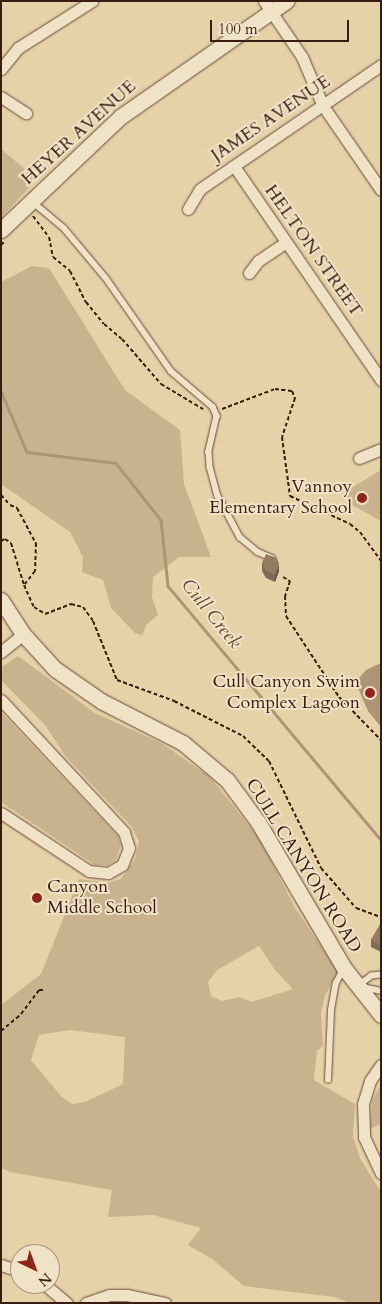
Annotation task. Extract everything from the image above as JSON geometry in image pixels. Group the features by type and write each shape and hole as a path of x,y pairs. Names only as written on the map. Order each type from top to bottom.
{"street":[{"path":"1,69 18,48 92,1"},
{"name":"HEYER AVENUE","path":"1,230 32,208 133,106 267,6 286,1"},
{"path":"267,6 302,58 323,106 381,190"},
{"name":"JAMES AVENUE","path":"188,209 200,189 381,65"},
{"path":"1,97 26,113"},
{"name":"HELTON STREET","path":"234,166 381,380"},
{"path":"249,273 258,261 285,242"},
{"path":"359,458 381,449"},
{"name":"CULL CANYON ROAD","path":"1,600 23,634 71,682 183,743 227,780 258,822 344,968 381,1015"},
{"path":"1,652 23,634"},
{"path":"1,700 124,832 128,848 122,865 108,873 89,871 1,813"},
{"path":"380,1171 364,1137 363,1104 370,1080 381,1065"},
{"path":"56,1294 67,1303"},
{"path":"86,1303 110,1295 127,1295 165,1303"}],"lane":[{"path":"32,208 64,228 111,285 170,371 207,400 216,412 209,452 218,496 240,537 258,552 278,560"},
{"path":"328,1080 331,1010 336,983 344,968"},
{"path":"358,986 372,976 381,975"},
{"path":"358,986 381,991"}],"path":[{"path":"32,208 48,237 53,257 70,271 86,302 104,324 122,339 161,384 197,407 216,412 275,389 292,391 295,398 282,437 290,496 350,524 360,532 381,561"},
{"path":"1,495 10,505 17,508 36,543 36,571 24,585"},
{"path":"1,541 5,539 11,543 24,585 34,607 45,614 71,604 84,607 93,621 117,680 174,701 249,742 269,761 321,868 356,908 381,917"},
{"path":"283,577 290,581 285,596 286,616 289,622 339,697 381,740"},
{"path":"1,1031 22,1014 39,990 44,990"}],"shaded area":[{"path":"1,149 37,179 1,218"},
{"path":"32,266 49,268 125,390 180,430 184,484 211,557 179,557 153,577 152,597 158,615 147,624 142,635 135,633 111,608 103,580 82,572 83,557 70,532 1,484 1,282"},
{"name":"Vannoy Elementary School","path":"381,470 381,521 350,504 345,496 348,490"},
{"path":"18,656 95,713 161,743 210,777 260,839 295,908 338,971 325,996 321,1013 323,1046 317,1051 314,1080 355,1104 353,1137 361,1160 381,1192 381,1303 350,1303 334,1297 244,1286 212,1259 188,1245 201,1228 153,1215 108,1217 112,1190 10,1172 1,1168 1,1005 41,974 79,879 108,883 121,879 135,859 139,841 131,826 66,757 45,725 1,680 3,666","holes":["259,946 275,970 293,989 252,1002 239,997 223,1001 211,996 208,982 217,970","70,1030 125,1037 123,1084 85,1102 72,1104 62,1097 31,1060 39,1035"]},
{"name":"Cull Canyon Swim Complex Lagoon","path":"381,663 381,727 368,711 358,688 359,678 366,670"},
{"path":"1,712 118,836 121,845 116,860 108,865 95,865 1,802"},
{"path":"381,1084 381,1124 370,1129 372,1101"}],"building":[{"path":"266,554 277,558 279,564 275,575 266,571 262,563"},
{"path":"381,924 381,945 371,940"}],"waterway":[{"name":"Cull Creek","path":"1,391 27,452 116,463 161,520 168,586 381,840"}],"place":[{"name":"Vannoy Elementary School","path":"362,498"},
{"name":"Cull Canyon Swim Complex Lagoon","path":"370,693"},
{"name":"Canyon Middle School","path":"37,898"}]}
